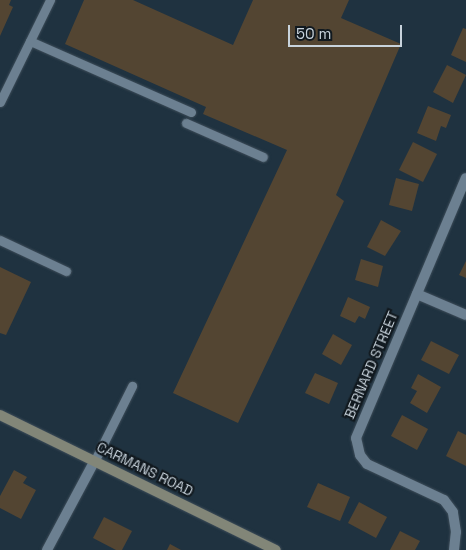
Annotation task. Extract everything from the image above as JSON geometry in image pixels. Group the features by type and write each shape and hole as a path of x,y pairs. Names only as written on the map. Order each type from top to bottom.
{"street":[{"name":"BERNARD STREET","path":"454,550 456,532 454,512 444,500 367,464 360,455 356,438 466,178"},
{"path":"417,294 466,315"},
{"name":"CARMANS ROAD","path":"0,415 276,550"},
{"path":"46,550 95,460"}],"lane":[{"path":"0,102 4,86 30,41 50,0"},
{"path":"30,41 191,112"},
{"path":"186,123 263,157"},
{"path":"0,240 66,271"},
{"path":"95,460 132,386"}],"building":[{"path":"0,0 11,0 9,5 13,7 0,36"},
{"path":"84,0 133,0 233,45 253,0 349,0 341,18 401,44 336,195 344,201 238,423 173,393 287,150 203,114 206,107 65,44"},
{"path":"463,28 466,29 466,62 451,55"},
{"path":"447,65 466,75 453,103 433,92"},
{"path":"428,106 451,115 446,128 441,126 436,141 417,133"},
{"path":"413,142 437,154 423,182 399,170"},
{"path":"396,178 419,184 412,211 389,205"},
{"path":"381,220 401,231 385,256 367,247"},
{"path":"361,259 383,266 378,287 355,280"},
{"path":"466,261 466,278 459,275"},
{"path":"0,267 31,282 6,335 0,333"},
{"path":"348,297 370,307 365,319 359,316 355,323 340,316"},
{"path":"333,334 352,345 341,365 322,354"},
{"path":"431,341 459,355 449,374 421,360"},
{"path":"315,373 338,383 329,404 305,393"},
{"path":"418,374 441,387 427,413 410,403 417,391 411,388"},
{"path":"402,415 428,429 417,450 391,436"},
{"path":"458,431 466,435 466,466 446,456"},
{"path":"14,470 27,477 23,483 36,490 21,519 0,508 0,496"},
{"path":"318,483 350,497 340,521 307,507"},
{"path":"359,502 387,517 376,538 348,523"},
{"path":"104,517 132,531 122,550 116,550 93,538"},
{"path":"400,531 420,541 415,550 390,550"},
{"path":"170,544 181,550 167,550"}]}
